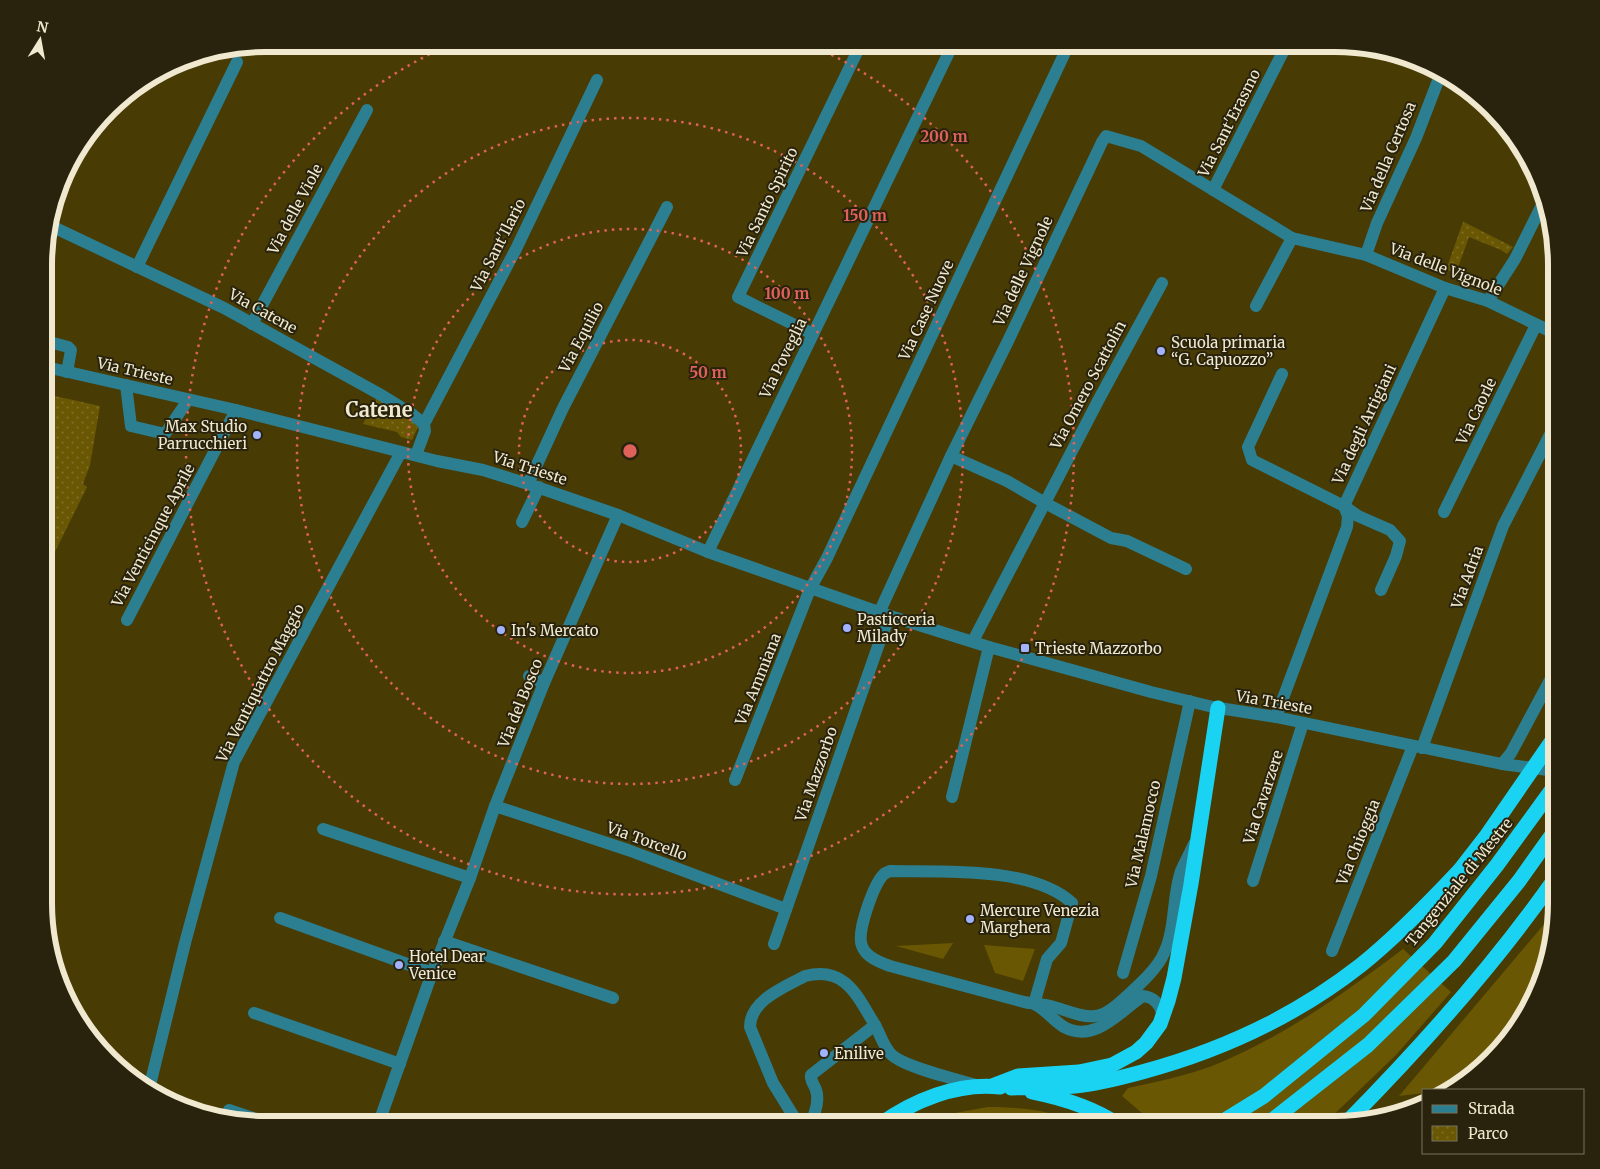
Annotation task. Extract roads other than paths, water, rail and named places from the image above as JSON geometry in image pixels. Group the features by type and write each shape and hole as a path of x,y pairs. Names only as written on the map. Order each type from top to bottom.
{"highway":[{"path":"987,1086 1018,1076 1079,1072 1112,1066 1130,1057 1146,1043 1163,1017 1174,978 1218,708"},
{"path":"1011,1088 1074,1086 1119,1078 1189,1058 1250,1033 1310,1000 1361,965 1407,924 1459,871 1492,828 1548,747"},
{"name":"Tangenziale di Mestre","path":"1232,1116 1264,1096 1364,1015 1390,989 1435,943 1497,865 1548,795"},
{"path":"1277,1116 1368,1045 1454,961 1519,881 1548,840"},
{"path":"1353,1116 1406,1062 1451,1012 1526,920 1548,888"},
{"path":"893,1116 909,1106 934,1096 969,1087 987,1086 1011,1088 1047,1095 1075,1104 1102,1116"}],"street":[{"name":"Via Santo Spirito","path":"813,334 738,298 857,52"},
{"name":"Via Poveglia","path":"708,552 949,52"},
{"name":"Via Case Nuove","path":"810,589 827,558 1065,52"},
{"name":"Via Sant'Erasmo","path":"1213,190 1283,52"},
{"path":"137,267 237,62"},
{"name":"Via della Certosa","path":"1366,255 1377,223 1416,138 1438,79"},
{"name":"Via Sant'Ilario","path":"424,424 516,249 597,80"},
{"name":"Via delle Viole","path":"252,324 368,110"},
{"name":"Via delle Vignole","path":"885,614 951,456 1106,136 1141,146 1292,238 1366,255 1445,288 1488,301 1548,330"},
{"name":"Via Equilio","path":"522,522 562,408 667,207"},
{"path":"1488,301 1515,260 1540,209"},
{"name":"Via Catene","path":"56,228 224,308 383,396 424,424"},
{"path":"1256,306 1292,238"},
{"name":"Via Omero Scattolin","path":"973,642 1099,399 1162,284"},
{"name":"Via degli Artigiani","path":"1276,717 1347,527 1348,516 1344,506 1445,288"},
{"name":"Via Caorle","path":"1444,512 1536,325"},
{"path":"52,343 72,350 67,372"},
{"name":"Via Trieste","path":"52,368 236,410 436,461 484,470 534,485 618,515 708,552 885,614 989,647 1151,692 1218,708 1276,717 1502,764 1548,770"},
{"path":"1282,374 1248,447 1252,460 1344,506 1358,516 1390,530 1400,542 1381,590"},
{"path":"126,385 131,426 164,434 188,400"},
{"name":"Via Venticinque Aprile","path":"127,620 236,410"},
{"path":"416,455 425,431 424,424"},
{"name":"Via Adria","path":"1417,747 1503,526 1548,439"},
{"name":"Via Ventiquattro Maggio","path":"150,1083 185,943 234,762 401,452"},
{"path":"951,456 1006,481 1111,538 1127,541 1186,569"},
{"name":"Via del Bosco","path":"381,1116 444,941 544,683 618,515"},
{"name":"Via Ammiana","path":"735,780 810,589"},
{"name":"Via Mazzorbo","path":"774,944 883,632 885,614"},
{"path":"952,797 989,647"},
{"path":"529,676 544,683"},
{"path":"1502,764 1511,753 1548,684"},
{"name":"Via Malamocco","path":"1123,973 1151,876 1190,702"},
{"name":"Via Cavarzere","path":"1253,880 1303,723"},
{"name":"Via Chioggia","path":"1332,951 1417,747"},
{"name":"Via Torcello","path":"496,806 628,850 786,909"},
{"path":"323,829 470,878"},
{"path":"1034,1004 1047,959 1061,943 1070,913 1072,903 1064,895 1013,876 890,871 884,874 878,882 862,922 860,933 862,948 870,956 890,966 1034,1004 1052,1006 1094,1016 1110,1010 1137,987 1160,961 1166,951 1181,872 1198,836"},
{"path":"280,918 432,973"},
{"path":"444,941 613,998"},
{"path":"794,1116 774,1083 750,1027 752,1013 764,1000 805,976 812,974 828,974 840,978 851,987 888,1051 898,1059 918,1068 987,1086"},
{"path":"1034,1004 1066,1028 1079,1031 1105,1025 1144,996 1151,998 1158,1004 1163,1017"},
{"path":"254,1012 400,1064"},
{"path":"814,1116 818,1101 816,1089 810,1078 811,1075 875,1026"},
{"path":"228,1113 229,1110 245,1116"}],"place":[{"name":"Scuola primaria “G. Capuozzo”","path":"1161,351"},
{"name":"Max Studio Parrucchieri","path":"257,435"},
{"name":"Pasticceria Milady","path":"847,628"},
{"name":"In's Mercato","path":"501,630"},
{"name":"Trieste Mazzorbo","path":"1025,648"},
{"name":"Mercure Venezia Marghera","path":"970,919"},
{"name":"Hotel Dear Venice","path":"399,965"},
{"name":"Enilive","path":"824,1053"}],"district":[{"name":"Catene","path":"379,409"}]}
